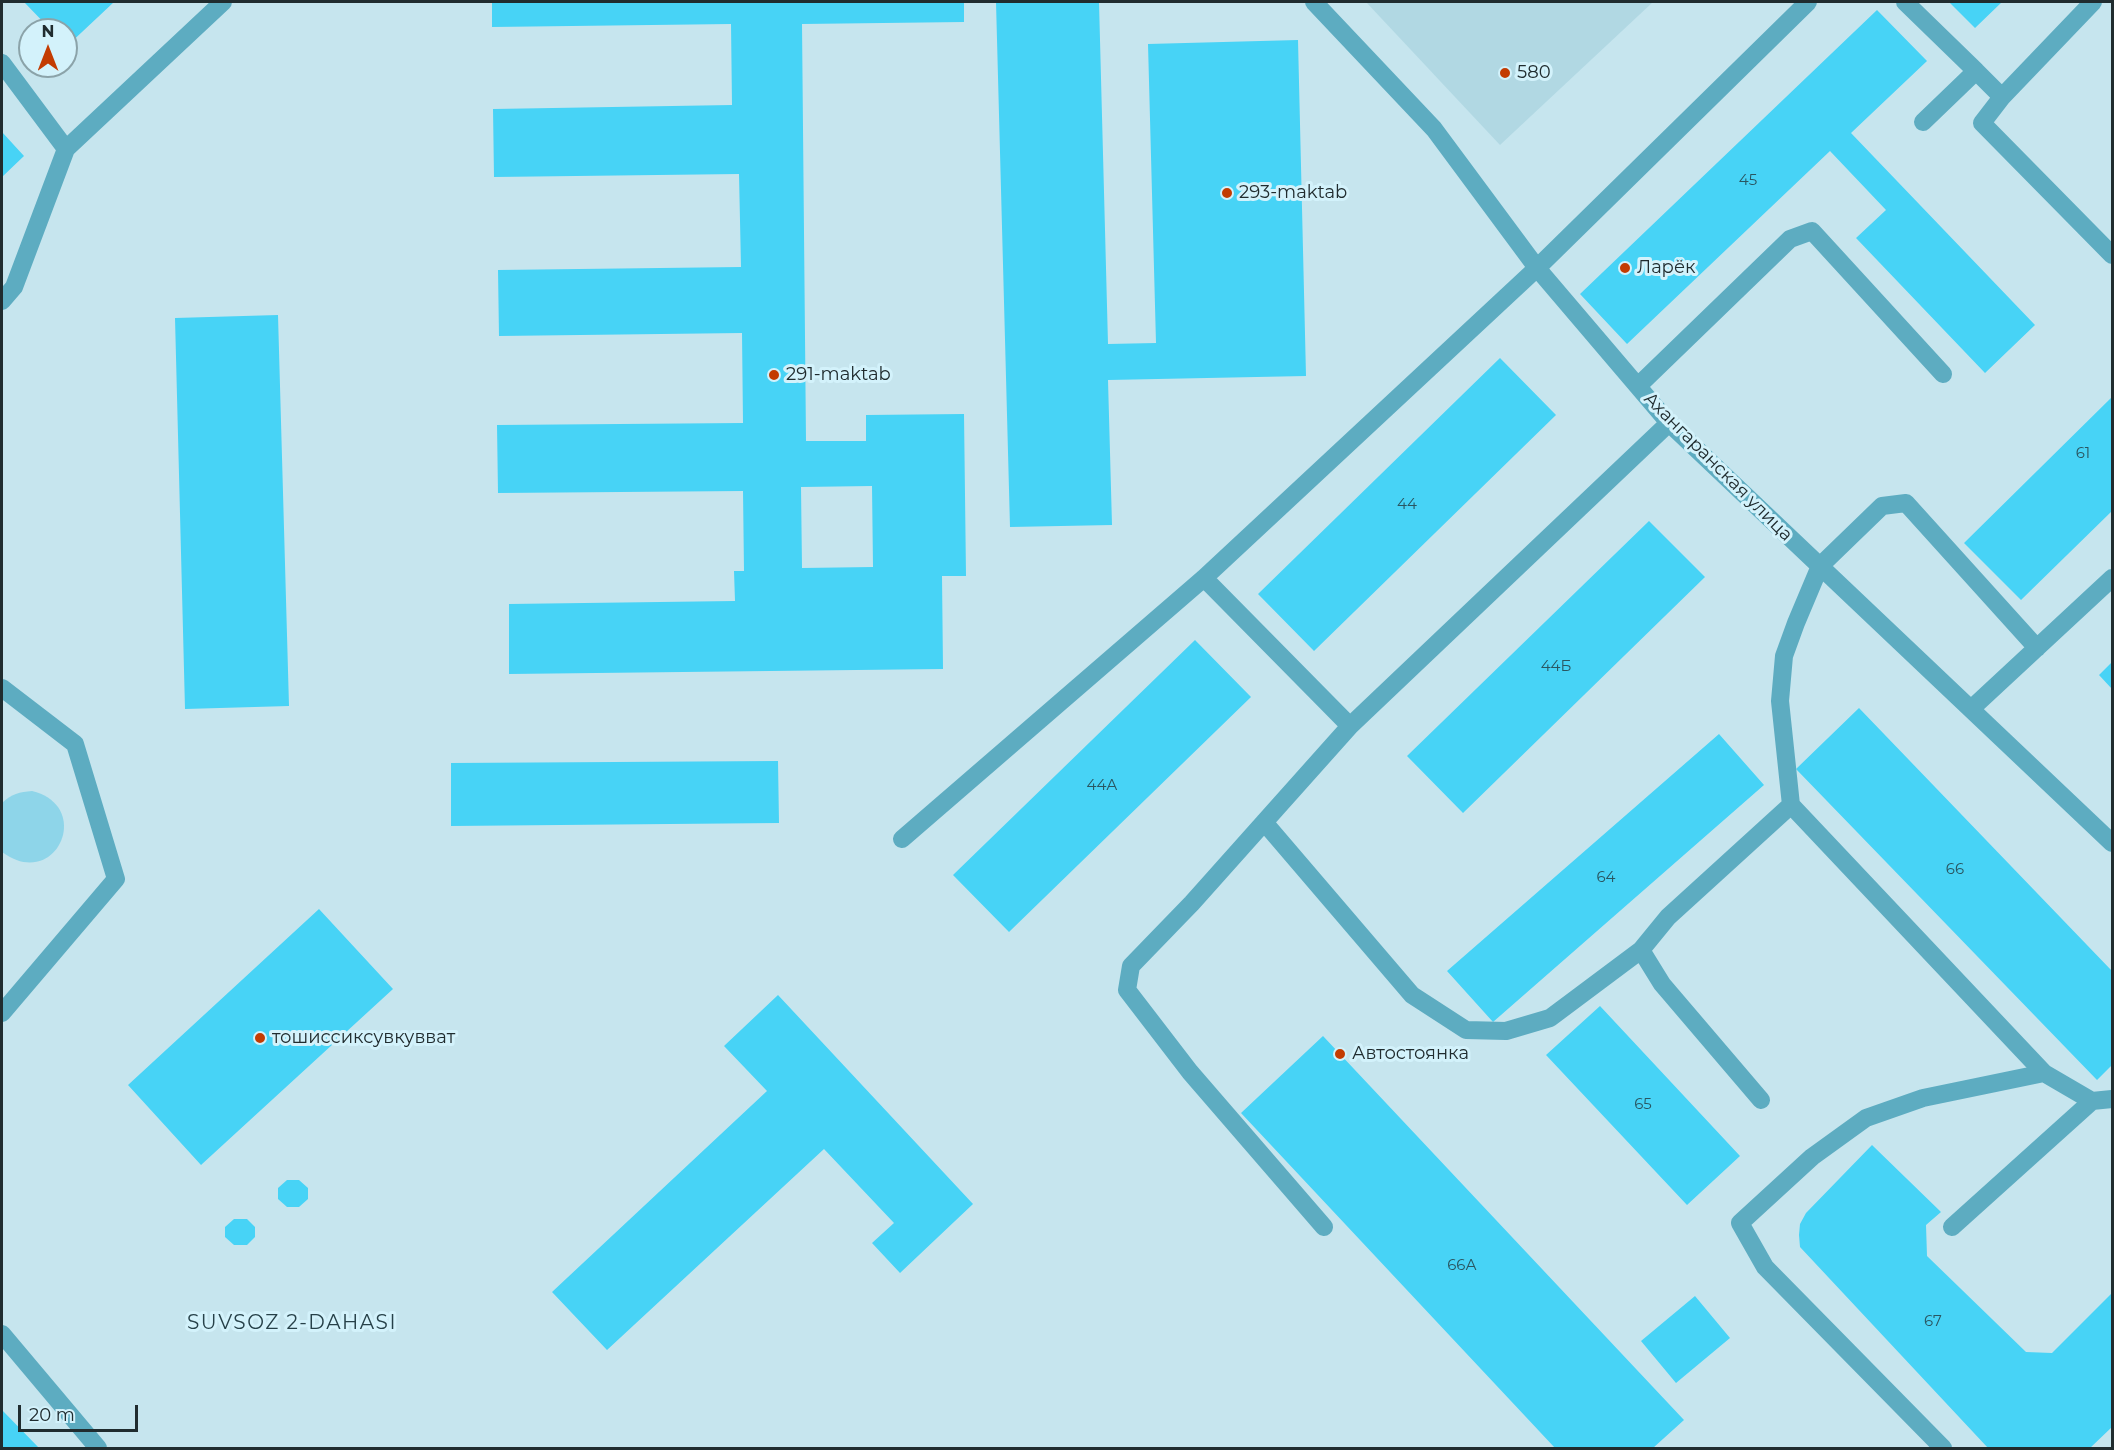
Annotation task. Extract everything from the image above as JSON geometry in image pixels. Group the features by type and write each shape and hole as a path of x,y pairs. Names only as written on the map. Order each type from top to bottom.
{"street":[{"path":"2,301 14,287 66,149 223,2"},
{"name":"Ахангаранская улица","path":"1314,2 1434,129 1537,268 1669,423 2112,843"},
{"path":"902,839 1204,578 1537,268 1808,2"},
{"path":"1905,2 2002,98"},
{"path":"2093,2 2002,98 1982,123 2112,255"},
{"path":"2,63 66,149"},
{"path":"1923,122 1976,71"},
{"path":"1638,386 1790,239 1812,231 1943,374"},
{"path":"1324,1227 1190,1072 1127,990 1131,966 1192,903 1350,726 1669,423"},
{"path":"2037,648 1906,503 1882,506 1820,566 1784,656 1780,701 1791,805 2044,1073 2092,1101 2112,1099"},
{"path":"1204,578 1350,726"},
{"path":"1971,709 2112,578"},
{"path":"2,688 75,744 116,879 2,1013"},
{"path":"1264,822 1412,995 1466,1030 1506,1031 1550,1018 1641,950 1668,917 1791,805"},
{"path":"1641,950 1662,984 1761,1100"},
{"path":"1942,1449 1765,1267 1740,1222 1812,1157 1866,1118 1923,1098 2044,1073"},
{"path":"1952,1227 2092,1101"},
{"path":"2,1334 98,1449"}],"shaded area":[{"name":"580","path":"1366,2 1653,2 1500,145"},
{"path":"32,791 51,800 61,812 64,827 60,842 52,854 38,861 21,861 2,852 2,803 16,794"}],"building":[{"path":"24,2 114,2 78,36 78,18 39,18"},
{"name":"291-maktab","path":"492,2 964,2 964,22 802,24 806,441 866,441 866,415 964,414 966,576 942,576 943,669 509,674 509,604 735,601 734,571 744,571 743,491 498,493 497,425 743,423 742,333 499,336 498,270 741,267 739,174 494,177 493,109 732,105 731,24 492,27","holes":["872,486 873,567 802,568 801,487"]},
{"name":"293-maktab","path":"996,2 1099,2 1108,344 1156,343 1148,44 1298,40 1306,376 1108,380 1112,525 1010,527"},
{"path":"1949,2 2002,2 1975,28"},
{"path":"1877,10 1927,61 1851,133 2035,325 1985,373 1856,238 1886,210 1830,151 1627,344 1580,294"},
{"path":"2,132 24,156 2,177"},
{"path":"278,315 289,706 185,709 175,318"},
{"path":"1500,358 1556,415 1314,651 1258,594"},
{"path":"2112,397 2112,511 2021,600 1964,543"},
{"path":"1649,521 1705,577 1463,813 1407,756"},
{"path":"1195,640 1251,697 1009,932 953,875"},
{"path":"2112,662 2112,689 2099,675"},
{"path":"1859,708 2112,971 2112,1065 2097,1080 1796,769"},
{"path":"1719,734 1764,785 1493,1022 1447,971"},
{"path":"778,761 779,823 451,826 451,763"},
{"path":"319,909 393,989 201,1165 128,1085"},
{"path":"778,995 973,1204 900,1273 872,1243 894,1223 824,1149 607,1350 552,1292 767,1091 724,1046"},
{"path":"1600,1006 1740,1156 1687,1205 1546,1055"},
{"path":"1323,1036 1684,1420 1653,1448 1555,1448 1241,1113"},
{"path":"1872,1145 1941,1212 1926,1225 1927,1256 2026,1352 2052,1353 2112,1293 2112,1427 2090,1448 1988,1448 1800,1247 1800,1224 1806,1213"},
{"path":"287,1180 299,1180 308,1188 308,1199 299,1207 287,1207 278,1199 278,1188"},
{"path":"234,1219 247,1219 255,1227 255,1237 247,1245 234,1245 225,1237 225,1227"},
{"path":"1695,1296 1730,1338 1676,1383 1641,1341"},
{"path":"2,1410 39,1448 2,1448"}],"place":[{"name":"580","path":"1505,73"},
{"name":"293-maktab","path":"1227,193"},
{"name":"Ларёк","path":"1625,268"},
{"name":"291-maktab","path":"774,375"},
{"name":"тошиссиксувкувват","path":"260,1038"},
{"name":"Автостоянка","path":"1340,1054"}],"district":[{"name":"SUVSOZ 2-DAHASI","path":"292,1323"}]}
